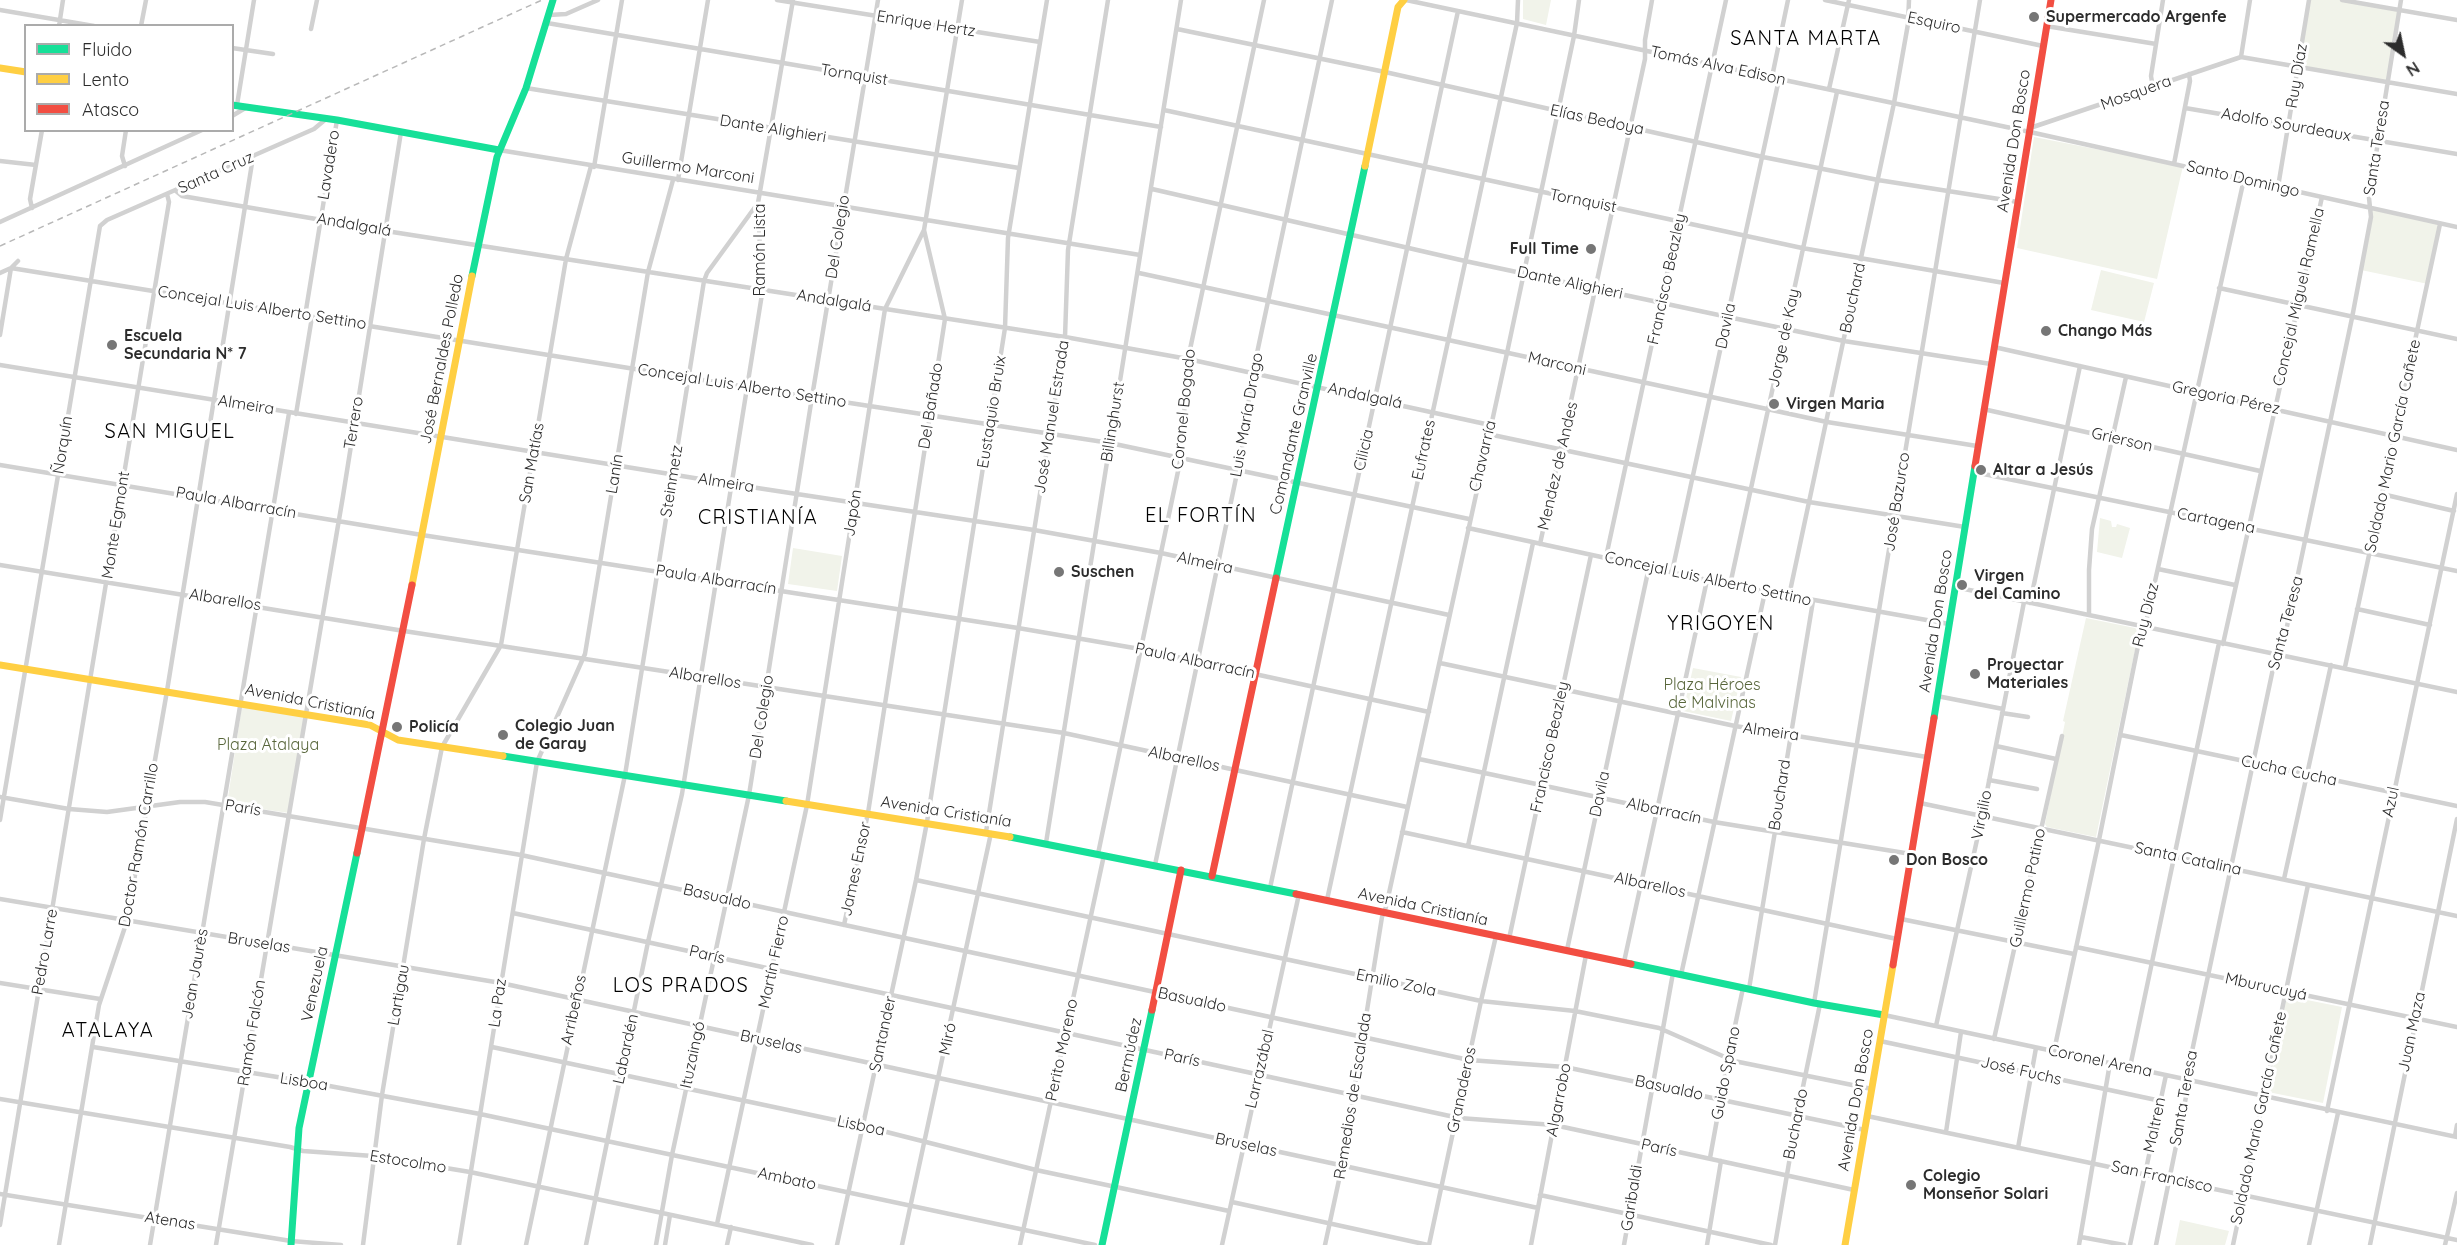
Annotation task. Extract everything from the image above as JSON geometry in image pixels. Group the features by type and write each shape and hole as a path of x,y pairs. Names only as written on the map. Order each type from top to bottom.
{"street":[{"path":"0,10 60,23 63,0"},
{"path":"141,24 146,0"},
{"path":"235,105 254,0"},
{"path":"311,29 316,0"},
{"name":"José Bernaldes Polledo","path":"383,731 478,244 499,150 526,88 553,0"},
{"path":"548,19 566,15 598,0"},
{"name":"San Matías","path":"442,747 501,645 566,259 593,167 622,0"},
{"name":"Lanín","path":"537,762 539,751 584,658 648,272 676,180 708,0"},
{"name":"Enrique Hertz","path":"777,0 1040,42"},
{"name":"Del Colegio","path":"749,795 878,0"},
{"name":"Del Bañado","path":"868,813 945,319 924,230 962,0"},
{"name":"Eustaquio Bruix","path":"927,822 1005,328 1009,234 1047,0"},
{"name":"José Manuel Estrada","path":"988,832 1065,337 1070,243 1108,0"},
{"name":"Billinghurst","path":"1046,843 1181,0"},
{"name":"Coronel Bogado","path":"1101,854 1120,745 1181,457 1188,359 1264,0"},
{"name":"Luis María Drago","path":"1155,866 1219,566 1238,469 1253,372 1332,0"},
{"name":"Tomás Alva Edison","path":"1405,0 1961,118 2030,130"},
{"name":"Comandante Granville","path":"1212,876 1334,315 1398,7 1405,0"},
{"name":"Eufrates","path":"1327,900 1517,23 1518,0"},
{"name":"Chavarría","path":"1384,912 1507,353 1522,273 1574,36 1579,0"},
{"name":"Mendez de Andes","path":"1540,544 1614,207 1646,51 1645,40 1652,0"},
{"name":"Francisco Beazley","path":"1606,557 1726,0"},
{"path":"1772,77 1788,0"},
{"name":"Esquiro","path":"1825,0 1848,2 1908,18 2043,46"},
{"name":"Bouchard","path":"1789,596 1894,103 1909,0"},
{"name":"José Bazurco","path":"1817,1004 1856,744 1896,515 1980,0"},
{"name":"Avenida Don Bosco","path":"1845,1245 1901,919 2051,0"},
{"path":"2153,88 2151,76 2163,0"},
{"path":"2250,0 2241,57 2457,94"},
{"name":"Ruy Díaz","path":"2278,187 2309,0"},
{"path":"2342,0 2457,20"},
{"name":"Santa Teresa","path":"2156,1245 2188,1087 2187,1080 2274,664 2280,654 2352,318 2371,209 2369,198 2402,0"},
{"name":"Ramón Lista","path":"683,784 762,290 758,203 792,1"},
{"path":"1829,89 1848,2"},
{"name":"Cilicia","path":"1270,888 1458,11"},
{"name":"Tornquist","path":"548,19 616,35 699,50 1161,127"},
{"path":"2046,26 2156,44"},
{"name":"Elías Bedoya","path":"1177,29 1385,72 1763,157 1878,180 2018,202"},
{"path":"234,48 273,54"},
{"name":"Mosquera","path":"2030,130 2241,57"},
{"path":"0,68 24,72"},
{"path":"2174,164 2185,108 2188,74"},
{"name":"Davila","path":"1672,572 1779,79"},
{"name":"Dante Alighieri","path":"526,88 1019,168"},
{"name":"Jorge de Kay","path":"1730,585 1837,92"},
{"name":"Guillermo Marconi","path":"235,105 337,120 593,167 1140,255"},
{"path":"234,115 247,107"},
{"name":"Adolfo Sourdeaux","path":"2185,108 2457,154"},
{"name":"Tornquist","path":"1164,110 1802,248 2004,284"},
{"name":"Santa Cruz","path":"102,223 314,129 326,119"},
{"name":"Lavadero","path":"305,316 337,120"},
{"path":"2051,123 2050,130 2053,137"},
{"name":"Santo Domingo","path":"2030,130 2457,227"},
{"path":"32,208 30,199 42,132"},
{"path":"125,166 122,156 126,132"},
{"path":"0,222 198,132"},
{"name":"Terrero","path":"306,714 401,132"},
{"name":"Doctor Ramón Carrillo","path":"59,1245 100,999 127,921 167,692 253,157"},
{"path":"0,161 36,165"},
{"name":"Ruy Díaz","path":"2054,1052 2144,627 2244,179"},
{"name":"Dante Alighieri","path":"1152,189 1466,261 1728,317 1921,354 1991,364"},
{"name":"Andalgalá","path":"176,191 182,196 386,231 1065,337 1253,372 1490,424"},
{"name":"Monte Egmont","path":"91,679 169,202 167,194"},
{"name":"Concejal Miguel Ramella","path":"2130,1067 2195,751 2249,527 2296,306 2322,197"},
{"name":"Steinmetz","path":"625,775 704,281 707,273 758,203"},
{"name":"Ñorquín","path":"0,820 2,797 26,669 90,280 102,223"},
{"name":"Soldado Mario García Cañete","path":"2345,668 2440,224"},
{"name":"Japón","path":"807,805 885,309 924,230"},
{"path":"0,273 12,268 18,261"},
{"path":"0,335 12,268"},
{"name":"Concejal Luis Alberto Settino","path":"12,268 632,369 1110,443 1469,519"},
{"name":"Marconi","path":"1139,273 1827,422 1977,446"},
{"path":"2219,288 2457,339"},
{"path":"296,414 312,317"},
{"name":"Gregoria Pérez","path":"1994,346 2457,450"},
{"name":"Almeira","path":"0,365 440,438 1094,540 1449,615"},
{"path":"2030,603 2080,366"},
{"path":"2089,615 2092,529 2126,377"},
{"name":"Grierson","path":"1983,409 2260,471"},
{"path":"242,703 289,412"},
{"path":"1488,434 1809,502 1965,527"},
{"name":"Paula Albarracín","path":"0,465 422,535 518,548 1079,638 1140,649 1429,712"},
{"name":"Cartagena","path":"1974,472 2306,538 2457,571"},
{"path":"2382,494 2454,511"},
{"name":"Azul","path":"2326,1111 2393,793 2419,683 2457,494"},
{"name":"Concejal Luis Alberto Settino","path":"1468,528 1765,592 1949,624"},
{"name":"Mendez de Andes","path":"1468,846 1533,543"},
{"name":"Francisco Beazley","path":"1509,939 1591,555"},
{"name":"Albarellos","path":"0,565 766,688 1064,733 1407,807"},
{"name":"Davila","path":"1567,950 1649,567"},
{"path":"2158,569 2235,585"},
{"path":"1624,962 1707,580"},
{"path":"1955,587 2457,692"},
{"path":"1677,974 1699,895 1765,592"},
{"name":"Bouchard","path":"1746,989 1762,909 1813,601"},
{"name":"Virgilio","path":"1936,1026 1982,817 2024,602"},
{"path":"2357,609 2430,625"},
{"name":"Almeira","path":"1440,663 1735,726 1927,757"},
{"name":"Avenida Cristianía","path":"0,664 370,725 398,740 988,832 1299,894 1817,1004 1884,1015"},
{"path":"2284,879 2331,665"},
{"name":"Pedro Larre","path":"0,1225 2,1194 20,1102 91,679"},
{"path":"1937,696 2028,717"},
{"name":"Jean Jaurès","path":"150,1245 242,703"},
{"name":"Ramón Falcón","path":"216,1245 306,714"},
{"name":"Venezuela","path":"291,1243 297,1149 308,1082 383,731"},
{"name":"Cucha Cucha","path":"2121,735 2457,806"},
{"name":"Guillermo Patino","path":"1994,1039 2062,736"},
{"path":"1996,746 2056,759"},
{"name":"Lartigau","path":"363,1245 382,1095 424,839 442,747"},
{"name":"Albarracín","path":"1419,759 1714,822 1911,855"},
{"name":"La Paz","path":"459,1245 537,762"},
{"name":"Arribeños","path":"526,1245 625,775"},
{"path":"1989,780 2037,789"},
{"name":"Labardén","path":"586,1245 594,1198 683,784"},
{"name":"Ituzaingó","path":"656,1245 660,1213 749,795"},
{"name":"París","path":"2,797 69,809 107,812 187,802 225,805 361,830 521,855"},
{"name":"Santa Catalina","path":"1920,803 2457,916"},
{"name":"Martín Fierro","path":"717,1224 807,805"},
{"name":"James Ensor","path":"844,925 868,813"},
{"name":"Juan Maza","path":"2370,1245 2457,819"},
{"name":"Santander","path":"837,1245 927,822"},
{"name":"Miró","path":"902,1245 979,894 988,832"},
{"name":"Albarellos","path":"1402,832 1897,939"},
{"name":"Perito Moreno","path":"1020,1245 1078,976 1101,854"},
{"name":"Basualdo","path":"521,855 1468,1060 1565,1067 1865,1130"},
{"name":"Bermúdez","path":"1102,1245 1181,870"},
{"name":"Emilio Zola","path":"916,880 1480,1001 1575,1011 1663,1029 1728,1059 1872,1089"},
{"name":"Soldado Mario García Cañete","path":"2233,1245 2308,885"},
{"name":"Larrazábal","path":"1222,1245 1299,894"},
{"name":"Bruselas","path":"0,899 501,983 940,1077 1050,1104 1538,1208"},
{"name":"Remedios de Escalada","path":"1325,1245 1342,1166 1384,912"},
{"name":"París","path":"513,913 1456,1117 1554,1125 1854,1190"},
{"path":"1901,919 2073,954"},
{"name":"Granaderos","path":"1428,1245 1496,936"},
{"name":"Mburucuyá","path":"2076,947 2457,1028"},
{"name":"Algarrobo","path":"1531,1245 1586,955"},
{"name":"Garibaldi","path":"1624,1245 1652,1085 1677,974"},
{"path":"0,983 100,999"},
{"name":"Guido Spano","path":"1710,1158 1728,1059 1746,989"},
{"name":"Buchardo","path":"1773,1245 1806,1076 1817,1004"},
{"name":"Coronel Arena","path":"1884,1015 2456,1137"},
{"path":"1946,1132 1961,1032"},
{"name":"José Fuchs","path":"1880,1041 2161,1101"},
{"name":"Lisboa","path":"93,1047 308,1082 480,1114"},
{"name":"Lisboa","path":"492,1047 863,1126 1036,1170 1229,1211"},
{"path":"2018,1148 2036,1048"},
{"path":"2079,1245 2110,1063"},
{"name":"Maltren","path":"2130,1245 2166,1076"},
{"name":"Estocolmo","path":"0,1099 297,1149 373,1156 470,1172 812,1245"},
{"path":"2309,1245 2338,1113"},
{"name":"Ambato","path":"480,1114 1095,1245"},
{"name":"San Francisco","path":"1868,1116 2457,1240"},
{"path":"2456,1137 2457,1125"},
{"path":"1707,1245 1721,1161"},
{"path":"2445,1245 2457,1193"},
{"name":"Atenas","path":"2,1194 291,1243 341,1245"},
{"path":"1540,1196 1773,1245"},
{"path":"1232,1202 1428,1245"},
{"path":"665,1245 670,1215"},
{"path":"728,1245 731,1227"},
{"path":"2081,1237 2124,1245"}],"green space":[{"path":"1523,0 1551,0 1546,25 1523,19"},
{"path":"2309,0 2342,0 2400,10 2388,82 2298,67"},
{"path":"2034,137 2183,166 2157,279 2017,248"},
{"path":"2371,209 2440,224 2428,284 2361,270"},
{"path":"2101,270 2154,283 2144,322 2091,310"},
{"path":"2100,518 2111,521 2112,527 2116,527 2117,524 2130,528 2122,558 2097,552"},
{"path":"793,548 842,556 837,591 788,584"},
{"path":"2086,618 2135,628 2139,631 2096,837 2047,827 2045,824 2065,722 2063,721"},
{"name":"Plaza Héroes de Malvinas","path":"1693,668 1741,677 1731,721 1683,711"},
{"name":"Plaza Atalaya","path":"242,706 305,717 289,813 227,804"},
{"path":"2287,996 2342,1007 2323,1103 2268,1092"},
{"path":"2180,1220 2229,1231 2225,1245 2175,1245"}],"railway":[{"path":"0,246 542,0"}],"traffic: fast":[{"path":"472,276 497,157 526,88 553,0"},
{"path":"234,105 337,120 499,150"},
{"path":"1276,578 1365,166"},
{"path":"1934,718 1975,466"},
{"path":"503,756 786,801"},
{"path":"1010,837 1296,894"},
{"path":"291,1245 299,1128 357,853"},
{"path":"1631,964 1814,1003 1884,1015"},
{"path":"1102,1245 1152,1010"}],"traffic: slow":[{"path":"1365,166 1398,7 1404,0"},
{"path":"0,68 24,72"},
{"path":"412,585 472,276"},
{"path":"0,665 370,725 398,740 503,756"},
{"path":"786,801 1010,837"},
{"path":"1845,1245 1893,965"}],"traffic: jam":[{"path":"1975,466 2051,0"},
{"path":"1212,876 1276,578"},
{"path":"357,853 412,585"},
{"path":"1893,965 1934,718"},
{"path":"1152,1010 1181,870"},
{"path":"1296,894 1631,964"}],"place":[{"name":"Supermercado Argenfe","path":"2034,17"},
{"name":"Full Time","path":"1591,249"},
{"name":"Chango Más","path":"2046,331"},
{"name":"Escuela Secundaria N* 7","path":"112,345"},
{"name":"Virgen Maria","path":"1774,404"},
{"name":"Altar a Jesús","path":"1981,470"},
{"name":"Suschen","path":"1059,572"},
{"name":"Virgen del Camino","path":"1962,585"},
{"name":"Proyectar Materiales","path":"1975,674"},
{"name":"Policía","path":"397,727"},
{"name":"Colegio Juan de Garay","path":"503,735"},
{"name":"Don Bosco","path":"1894,860"},
{"name":"Colegio Monseñor Solari","path":"1911,1185"}],"district":[{"name":"SANTA MARTA","path":"1806,39"},
{"name":"SAN MIGUEL","path":"170,432"},
{"name":"EL FORTÍN","path":"1201,516"},
{"name":"CRISTIANÍA","path":"758,518"},
{"name":"YRIGOYEN","path":"1721,624"},
{"name":"LOS PRADOS","path":"681,986"},
{"name":"ATALAYA","path":"108,1031"}]}
